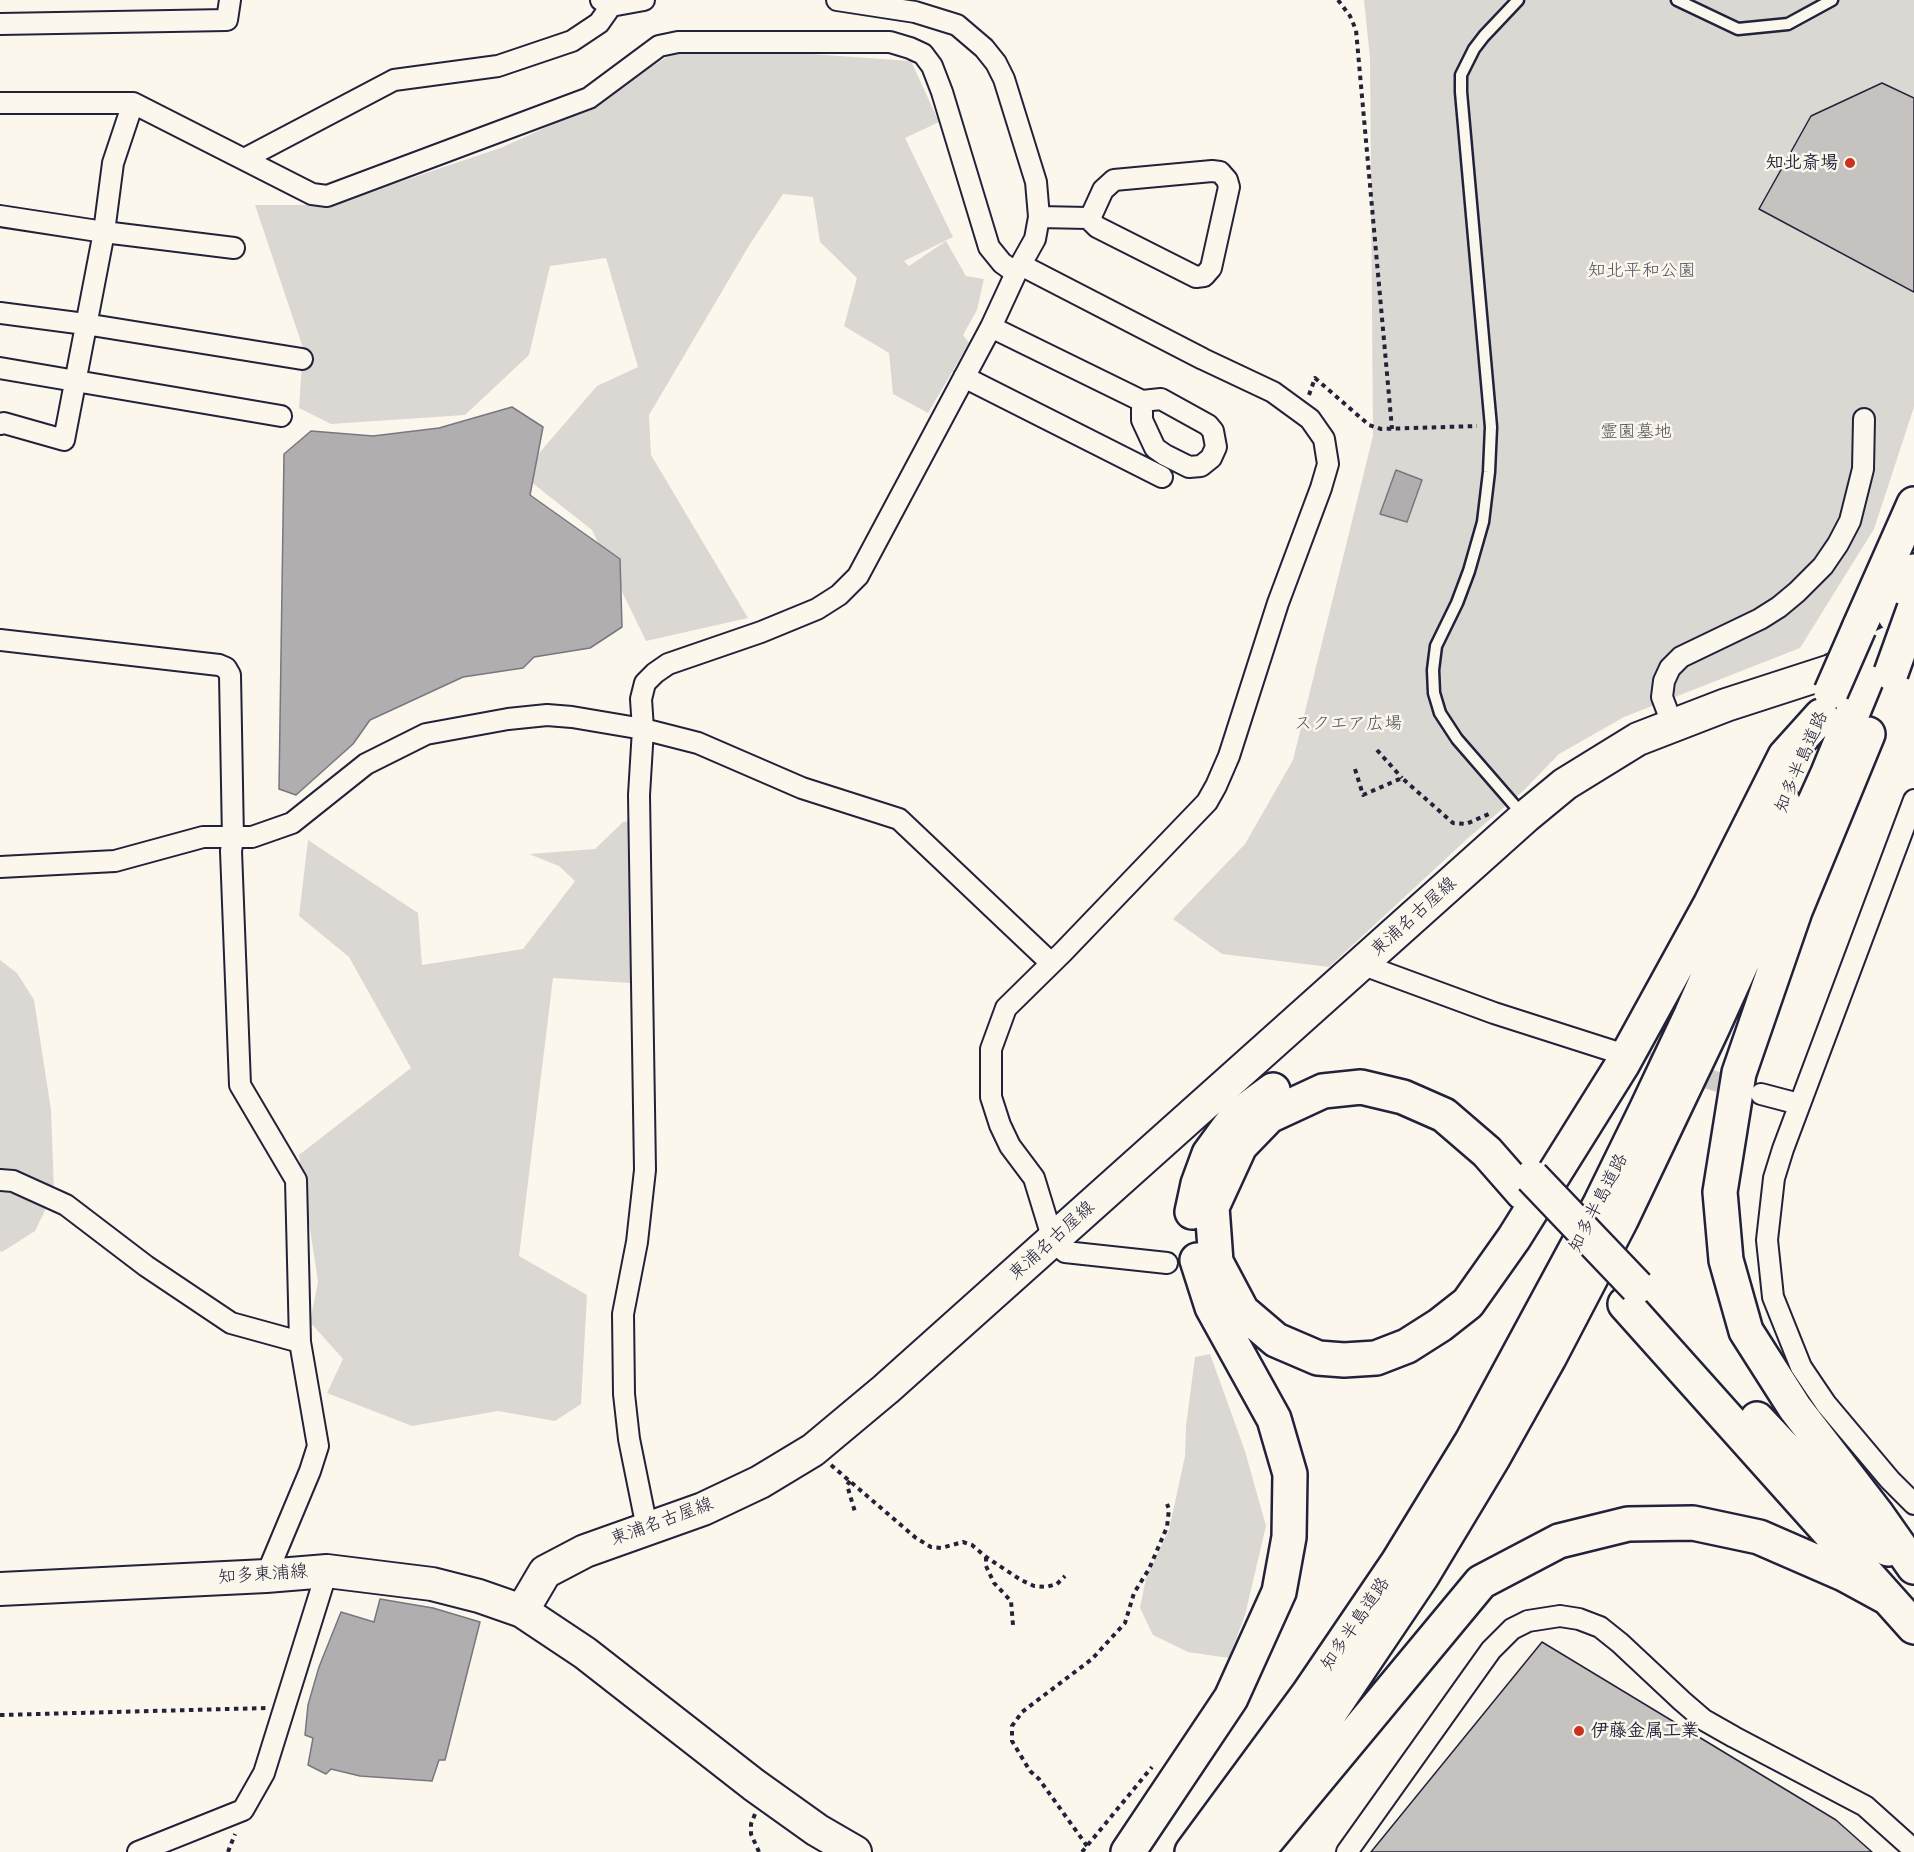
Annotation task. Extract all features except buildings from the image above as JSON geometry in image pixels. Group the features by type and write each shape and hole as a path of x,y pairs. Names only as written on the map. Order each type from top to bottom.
{"highway":[{"name":"知多半島道路","path":"1192,1852 1309,1693 1398,1562 1472,1441 1527,1343 1600,1204 1691,1015 1752,880 1914,504"},
{"name":"知多半島道路","path":"1225,1852 1331,1711 1422,1576 1493,1458 1549,1358 1622,1220 1828,773 1909,616 1914,571"},
{"path":"1880,673 1832,826 1795,911 1738,1073 1720,1192 1726,1260 1746,1331 1795,1408 1876,1513 1914,1568"},
{"path":"1527,1185 1444,1116 1403,1097 1361,1087 1323,1091 1269,1116 1240,1146 1212,1207 1216,1262 1242,1311 1276,1340 1318,1358 1344,1360 1376,1358 1407,1346 1440,1325 1468,1303 1514,1238 1622,1065 1710,905 1785,756 1826,704"},
{"path":"1128,1852 1231,1698 1279,1592 1289,1537 1290,1474 1274,1419 1212,1307 1193,1250 1192,1212 1198,1184 1209,1154 1236,1117 1274,1090 1310,1077 1341,1073 1374,1074 1400,1080 1431,1092 1458,1107 1482,1126 1527,1185 1631,1295 1854,1522 1914,1568"},
{"path":"1631,1295 1914,1627"},
{"path":"1257,1852 1481,1582 1559,1541 1628,1524 1693,1523 1759,1536 1844,1574 1888,1598"}],"main road":[{"name":"東浦名古屋線","path":"522,1611 545,1572 585,1551 712,1504 760,1482 813,1450 886,1389 1361,964 1519,810 1638,739 1726,705 1831,671 1909,616"},
{"name":"知多東浦線","path":"0,1589 266,1576 327,1570 432,1584 479,1596 522,1611"},
{"path":"522,1611 585,1653 768,1795 817,1830 855,1852"}],"street":[{"path":"0,24 227,20 230,0"},
{"path":"243,159 394,80 498,66 572,41 599,23 606,3 644,0"},
{"path":"647,1528 628,1439 624,1394 623,1314 638,1242 645,1170 639,795 643,729 641,699 645,683 668,664 761,632 817,609 838,595 858,576 991,327 1035,239 1039,217 1036,182 1004,79 996,63 984,48 957,25 915,12 837,0"},
{"path":"0,103 134,103 312,194 327,196 589,98 659,46 678,42 890,42 922,54 932,66 989,247 1002,263 1019,269 1273,392 1310,419 1324,439 1328,464 1256,667 1246,707 1229,756 1216,786 1207,802 1006,1008 991,1049 991,1097 1000,1125 1010,1146 1034,1178 1053,1240 1065,1252 1167,1263"},
{"path":"0,424 4,423 64,440 104,232 113,164 134,103"},
{"path":"1039,217 1088,218 1097,227 1196,277 1204,276 1211,268 1229,187 1227,180 1220,172 1212,171 1114,180 1103,190 1088,218"},
{"path":"0,216 234,249"},
{"path":"0,314 85,324 302,359"},
{"path":"991,327 1142,401"},
{"path":"0,368 281,416"},
{"path":"964,377 1162,477"},
{"path":"1673,726 1662,697 1664,681 1670,668 1681,657 1779,608 1823,566 1838,544 1850,521 1863,469 1864,419"},
{"path":"0,639 219,665 226,668 230,675 233,839 231,851 240,1085 296,1180 300,1342 318,1446 310,1471 266,1576"},
{"path":"0,867 115,861 203,837 233,839 252,837 292,823 366,764 426,734 508,719 548,715 572,717 643,729 698,743 802,788 899,819 1051,963"},
{"path":"1913,806 1799,1104 1774,1178 1767,1240 1773,1297 1801,1367 1826,1404 1890,1480 1914,1504"},
{"path":"1361,964 1494,1013 1619,1053"},
{"path":"1761,1094 1799,1104"},
{"path":"0,1180 13,1181 66,1205 146,1266 231,1323 300,1342"},
{"path":"138,1852 243,1810 264,1773 327,1570"},
{"path":"1347,1852 1491,1650 1512,1629 1528,1621 1560,1616 1579,1619 1600,1627 1704,1720 1865,1806 1914,1850"}],"lane":[{"path":"1518,0 1474,49 1461,75 1491,425 1489,472 1483,522 1469,571 1457,603 1436,646 1432,670 1434,693 1440,713 1458,739 1519,810"},
{"path":"1677,0 1738,29 1788,24 1832,0"}],"path":[{"path":"1338,0 1350,15 1356,30 1392,429"},
{"path":"1303,413 1315,378 1370,425 1381,429 1491,425"},
{"path":"1377,750 1402,777 1452,823 1466,824 1519,810"},
{"path":"1355,769 1363,795 1402,777"},
{"path":"813,1450 916,1538 931,1547 940,1548 963,1542 972,1545 986,1557 1034,1586 1046,1587 1057,1584 1065,1576"},
{"path":"850,1481 847,1485 855,1512"},
{"path":"1087,1846 1039,1779 1030,1771 1012,1741 1012,1726 1022,1712 1092,1659 1125,1623 1134,1593 1149,1569 1167,1527 1169,1509 1167,1504"},
{"path":"986,1557 986,1566 994,1582 1011,1601 1013,1625"},
{"path":"0,1715 267,1708 282,1713"},
{"path":"759,1852 751,1834 751,1824 768,1795"}],"green space":[{"name":"知北平和公園","path":"1364,0 1914,0 1914,407 1874,529 1800,648 1624,717 1559,754 1521,793 1467,839 1329,967 1222,954 1173,919 1245,844 1293,760 1373,436 1370,58"},
{"path":"671,54 811,54 911,61 939,122 905,138 953,237 904,261 909,266 946,241 966,276 984,279 977,310 963,335 969,343 928,413 893,394 889,353 844,326 857,278 820,242 813,197 783,194 750,244 649,415 651,455 748,618 646,641 592,530 521,474 597,386 638,367 606,258 550,266 529,355 465,415 331,424 299,408 303,348 255,205 332,205 503,147 594,105"},
{"path":"637,820 630,983 553,978 519,1256 587,1295 581,1404 555,1421 498,1411 412,1426 327,1393 343,1359 310,1322 318,1282 299,1155 411,1068 349,957 299,916 308,840 418,913 422,965 523,949 575,881 559,866 529,854 595,849 623,822"},
{"path":"0,960 17,973 34,1000 51,1110 54,1192 35,1231 2,1252 0,1251"},
{"path":"1210,1354 1245,1451 1266,1526 1245,1615 1229,1658 1188,1652 1153,1635 1140,1608 1146,1578 1169,1530 1185,1456 1186,1426 1195,1357"}],"shaded area":[{"path":"512,407 543,427 530,495 620,559 622,627 590,648 534,657 523,668 463,677 370,720 353,744 296,795 279,789 284,454 311,431 373,436 439,428"},
{"path":"1396,470 1422,480 1407,522 1380,514"},
{"path":"380,1599 433,1608 480,1622 445,1760 439,1760 432,1781 360,1776 331,1769 326,1774 308,1765 313,1738 305,1735 308,1705 319,1667 341,1612 374,1622"}],"tunnel":[{"path":"1619,1053 1746,1090"}],"place":[{"name":"知北斎場","path":"1850,163"},
{"name":"伊藤金属工業","path":"1579,1731"}],"park label":[{"name":"霊園墓地","path":"1636,432"},
{"name":"スクエア広場","path":"1348,724"}]}
